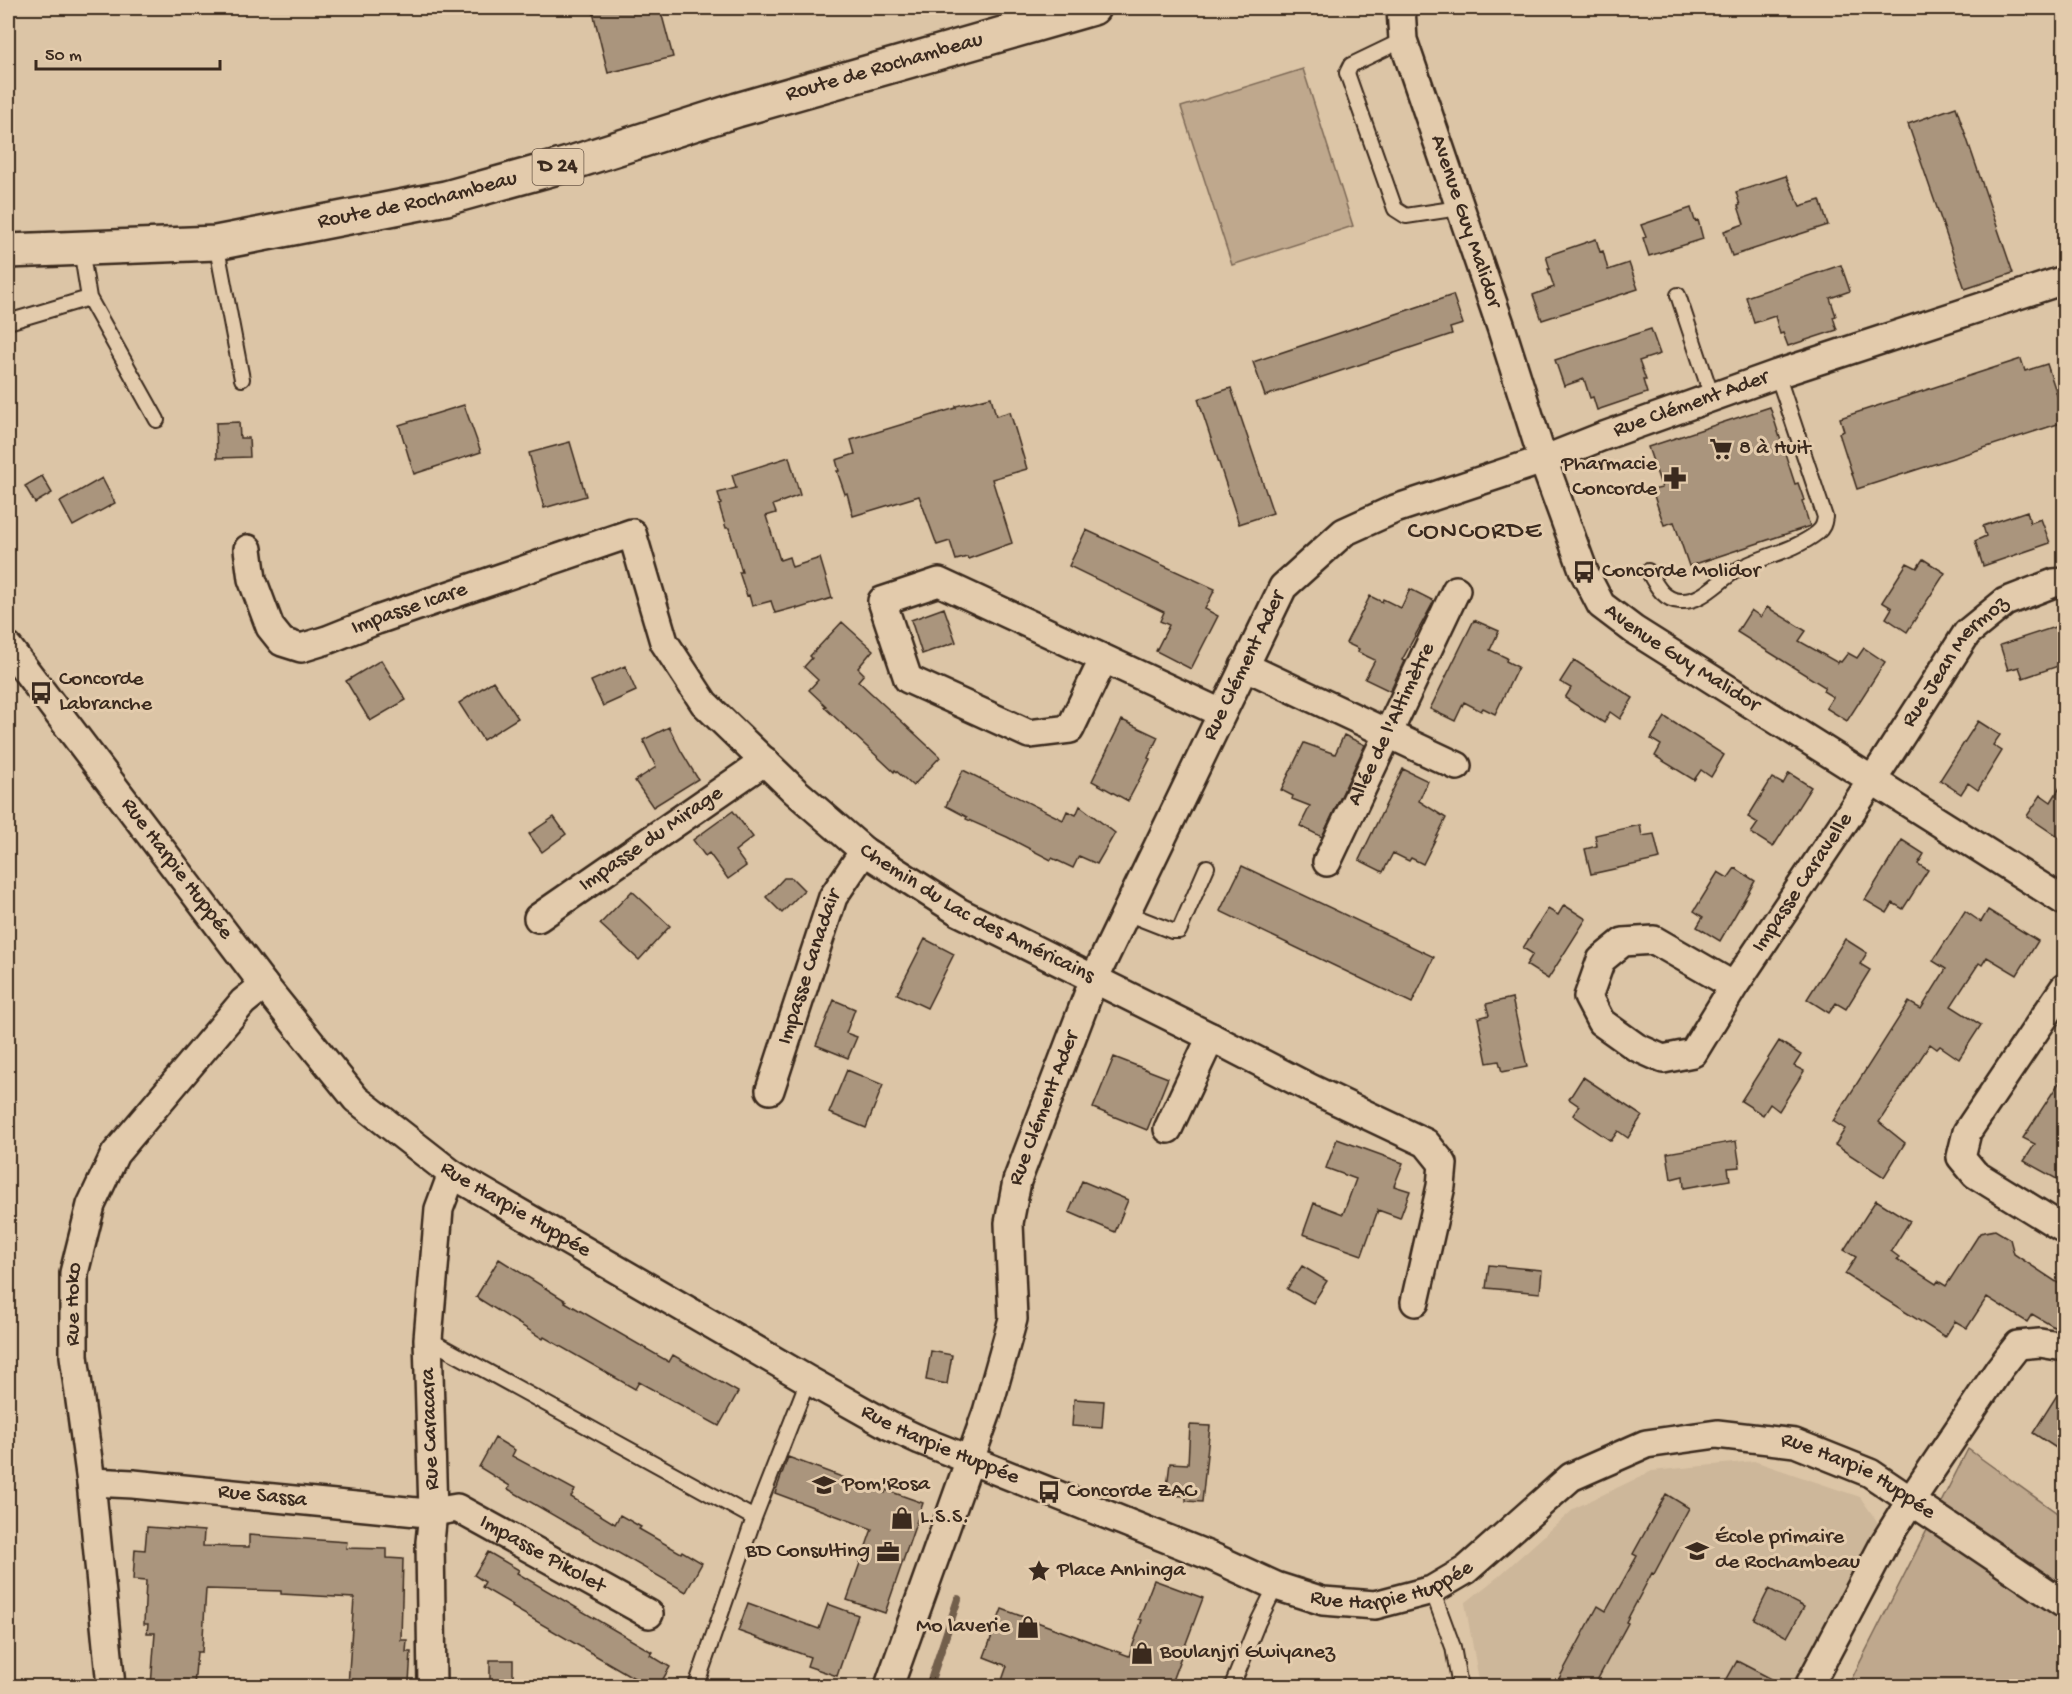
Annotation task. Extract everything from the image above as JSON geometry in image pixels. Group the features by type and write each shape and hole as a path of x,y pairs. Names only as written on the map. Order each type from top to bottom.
{"main road":[{"name":"Route de Rochambeau","path":"8,251 216,243 446,198 565,165 737,110 1093,8"}],"street":[{"name":"Avenue Guy Malidor","path":"1383,8 1401,26 1543,460 1584,572 1602,605 1634,630 2064,901"},
{"name":"Rue Clément Ader","path":"889,1686 987,1412 1013,1319 1009,1223 1017,1181 1094,979 1283,587 1344,532 1395,509 1543,460 1777,374 2064,280"},
{"name":"Impasse Icare","path":"248,549 252,579 270,627 282,642 301,648 632,533"},
{"name":"Chemin du Lac des Américains","path":"632,533 664,642 704,703 795,791 864,851 959,912 1312,1089 1426,1143 1443,1164 1441,1186 1415,1302"},
{"path":"1103,660 1070,729 1029,734 908,679 882,601 939,582 1221,713"},
{"name":"Rue Jean Mermoz","path":"1873,779 1967,633 2005,602 2054,583 2064,582"},
{"name":"Allée de l'Altimètre","path":"1327,862 1456,590"},
{"name":"Rue Harpie Huppée","path":"8,647 264,985 356,1099 452,1174 890,1426 1215,1558 1276,1586 1323,1601 1375,1605 1432,1590 1466,1570 1570,1477 1646,1444 1717,1434 1796,1443 1870,1473 2064,1604"},
{"path":"1244,666 1457,766"},
{"name":"Impasse du Mirage","path":"538,918 765,761"},
{"name":"Impasse Caravelle","path":"1734,986 1654,940 1623,942 1601,960 1588,997 1601,1022 1636,1047 1663,1059 1693,1053 1734,986 1873,779"},
{"name":"Impasse Canadair","path":"770,1090 833,897 864,851"},
{"name":"Rue Hoko","path":"111,1686 91,1482 74,1356 74,1273 91,1204 115,1154 243,1002 264,985"},
{"path":"2064,987 1967,1132 1961,1157 1975,1174 2064,1229"},
{"path":"1168,1129 1211,1037"},
{"name":"Rue Caracara","path":"432,1686 430,1542 434,1512 428,1339 439,1209 452,1174"},
{"path":"1809,1686 1911,1500 2000,1368 2018,1345 2040,1342 2064,1347"},
{"name":"Rue Sassa","path":"91,1482 434,1512"},
{"name":"Impasse Pikolet","path":"434,1512 456,1508 649,1614"}],"lane":[{"path":"1401,26 1351,65 1347,73 1395,209 1406,216 1459,208"},
{"path":"216,243 242,379"},
{"path":"81,249 89,298 157,420"},
{"path":"1678,295 1713,397"},
{"path":"8,322 89,298"},
{"path":"1648,571 1661,593 1678,602 1691,600 1737,570 1783,551 1816,534 1824,527 1826,517 1777,374"},
{"path":"1126,913 1172,931 1179,931 1207,867"},
{"path":"428,1339 754,1518"},
{"path":"696,1686 754,1518 808,1380"},
{"path":"1232,1686 1258,1622 1276,1586"},
{"path":"1432,1590 1453,1647 1460,1686"}],"shaded area":[{"path":"1303,69 1353,226 1232,265 1181,107"},
{"path":"1968,1449 2064,1518 2064,1686 1848,1686"},
{"name":"École primaire de Rochambeau","path":"1754,1461 1860,1497 1881,1527 1798,1686 1480,1686 1465,1603 1575,1508 1652,1471"}],"building":[{"path":"592,8 660,8 673,57 608,73"},
{"path":"1956,107 2013,273 1965,289 1908,124"},
{"path":"1786,176 1800,206 1820,200 1828,225 1732,256 1724,231 1744,224 1736,192"},
{"path":"1691,208 1695,221 1698,220 1703,239 1649,256 1643,238 1646,237 1641,225"},
{"path":"1596,239 1600,252 1603,251 1608,270 1629,263 1638,289 1542,320 1533,295 1554,287 1546,256"},
{"path":"1841,265 1850,291 1830,298 1836,316 1833,317 1837,330 1788,346 1783,333 1780,334 1775,316 1754,323 1746,297"},
{"path":"1453,295 1463,324 1450,328 1452,334 1265,396 1253,362"},
{"path":"1651,329 1660,354 1639,361 1646,380 1643,380 1647,393 1597,410 1593,397 1590,398 1584,379 1564,386 1555,360"},
{"path":"2021,359 2025,371 2047,364 2064,422 1857,489 1839,433 1844,431 1840,418"},
{"path":"1231,388 1273,513 1239,524 1198,399"},
{"path":"991,397 996,416 1010,412 1027,469 992,479 1012,543 968,559 967,557 956,560 950,541 937,545 919,496 853,516 847,493 845,494 837,471 839,471 836,460 855,454 851,440"},
{"path":"464,405 481,452 414,474 399,425"},
{"path":"1770,407 1795,484 1798,483 1804,500 1802,501 1810,526 1689,566 1674,522 1664,525 1652,490 1662,488 1648,447"},
{"path":"239,422 240,438 249,438 250,457 217,458 216,423"},
{"path":"570,442 586,496 544,508 529,453"},
{"path":"789,457 800,495 773,505 776,513 766,516 780,560 789,557 792,567 820,558 832,598 775,613 771,601 752,606 749,595 747,596 729,528 726,528 719,505 721,504 718,493 736,488 732,475"},
{"path":"42,476 52,493 35,503 25,486"},
{"path":"102,478 115,503 73,526 60,502"},
{"path":"2027,511 2030,523 2041,519 2050,543 1983,566 1975,541 1986,536 1983,526"},
{"path":"1086,530 1215,589 1205,609 1218,616 1191,669 1156,651 1169,625 1160,621 1164,612 1069,566"},
{"path":"1923,559 1945,573 1907,632 1886,618 1892,608 1882,602 1907,563 1917,568"},
{"path":"1410,589 1434,601 1402,660 1404,661 1390,691 1365,679 1375,660 1346,643 1370,596 1382,602 1383,599 1401,608"},
{"path":"1767,607 1806,631 1799,641 1838,663 1848,653 1857,658 1864,648 1885,662 1847,721 1826,708 1833,697 1823,691 1825,687 1737,632 1751,610 1761,617"},
{"path":"944,608 956,642 922,654 911,620"},
{"path":"1474,620 1499,631 1490,650 1507,658 1506,661 1518,667 1495,714 1483,708 1481,711 1464,702 1455,721 1430,709"},
{"path":"842,622 873,650 858,668 864,674 858,681 940,757 913,786 895,770 894,772 824,707 826,706 809,690 818,680 804,667 812,658 810,656"},
{"path":"2064,624 2064,664 2023,678 2019,667 2008,670 2000,645"},
{"path":"381,660 406,700 370,721 346,681"},
{"path":"1574,660 1633,698 1620,719 1610,712 1604,723 1565,698 1571,688 1560,682"},
{"path":"625,666 636,691 603,706 591,681"},
{"path":"493,681 518,718 483,740 459,703"},
{"path":"1665,717 1724,755 1711,777 1701,770 1694,780 1655,756 1661,745 1651,739"},
{"path":"1122,720 1158,737 1148,758 1150,759 1128,801 1092,781"},
{"path":"1978,721 2000,735 1993,745 2002,751 1978,790 1968,783 1961,794 1940,780"},
{"path":"669,727 698,779 653,807 635,781 656,767 643,740"},
{"path":"1344,735 1365,745 1322,837 1300,826 1310,806 1292,799 1293,796 1281,790 1304,743 1335,754"},
{"path":"1403,769 1428,781 1419,801 1446,818 1423,864 1411,858 1409,861 1393,853 1383,872 1359,860"},
{"path":"963,770 1063,820 1067,811 1076,815 1080,806 1115,833 1097,864 1079,856 1073,868 1052,858 1051,860 966,819 967,817 946,806"},
{"path":"1789,773 1811,787 1773,847 1751,833 1758,823 1748,817 1772,778 1783,784"},
{"path":"2064,781 2064,841 2027,816 2041,795 2051,802"},
{"path":"733,811 753,837 735,851 746,866 728,879 709,853 705,856 693,840"},
{"path":"554,817 566,834 542,852 529,834"},
{"path":"1640,825 1642,836 1654,834 1660,859 1591,874 1585,849 1597,846 1595,835"},
{"path":"1902,840 1924,854 1918,864 1928,870 1903,909 1893,903 1887,913 1865,900"},
{"path":"1242,866 1434,957 1412,1003 1220,911"},
{"path":"1735,868 1755,881 1720,941 1697,927 1703,917 1694,911 1718,872 1728,878"},
{"path":"784,878 792,878 804,890 782,913 766,897"},
{"path":"632,891 670,926 639,960 600,924"},
{"path":"1564,905 1586,919 1548,979 1526,965 1533,954 1523,948 1548,909 1558,915"},
{"path":"1988,910 2038,941 2017,975 1987,957 1982,965 1979,963 1951,1006 1981,1025 1959,1059 1940,1046 1937,1049 1930,1044 1879,1122 1905,1143 1884,1177 1835,1145 1845,1129 1833,1121 1909,1002 1921,1009 1946,969 1933,961 1965,911 1981,922"},
{"path":"925,939 954,954 927,1008 897,994"},
{"path":"1845,939 1867,953 1860,964 1870,970 1846,1009 1836,1003 1829,1013 1807,999"},
{"path":"1512,998 1527,1067 1502,1072 1499,1061 1487,1063 1478,1018 1489,1015 1486,1004"},
{"path":"834,1000 855,1009 846,1033 857,1037 848,1058 816,1045"},
{"path":"1779,1041 1801,1055 1794,1066 1804,1071 1779,1111 1770,1104 1763,1115 1741,1101"},
{"path":"1114,1057 1168,1078 1147,1130 1093,1108"},
{"path":"847,1070 883,1085 866,1128 829,1113"},
{"path":"2064,1075 2064,1183 2024,1161 2035,1144 2023,1138"},
{"path":"1583,1077 1642,1116 1628,1138 1618,1131 1611,1141 1573,1115 1579,1106 1569,1099"},
{"path":"1337,1139 1403,1163 1394,1186 1410,1191 1400,1218 1378,1210 1362,1255 1303,1234 1314,1203 1343,1214 1356,1179 1326,1168"},
{"path":"1736,1141 1740,1167 1728,1168 1730,1180 1684,1188 1683,1176 1671,1179 1667,1153"},
{"path":"1082,1181 1128,1200 1115,1232 1069,1212"},
{"path":"1876,1200 1910,1221 1891,1251 1899,1257 1897,1259 1936,1284 1938,1281 1946,1286 1980,1233 1995,1230 2010,1239 2014,1254 2064,1287 2064,1331 2032,1314 2027,1322 1987,1297 1967,1328 1955,1321 1945,1337 1845,1274 1856,1257 1844,1250"},
{"path":"499,1259 565,1302 669,1362 673,1355 738,1392 719,1426 639,1382 635,1389 544,1337 543,1339 476,1297"},
{"path":"1489,1265 1542,1270 1540,1293 1486,1288"},
{"path":"1302,1266 1327,1281 1313,1303 1287,1289"},
{"path":"931,1351 952,1355 947,1384 926,1380"},
{"path":"2064,1384 2064,1453 2033,1433"},
{"path":"1074,1399 1104,1401 1102,1428 1072,1426"},
{"path":"1190,1425 1210,1426 1202,1502 1186,1501 1186,1496 1166,1495 1170,1463 1188,1464"},
{"path":"495,1438 515,1450 512,1456 575,1490 571,1497 615,1524 620,1515 641,1527 639,1529 702,1563 686,1592 508,1489 510,1486 479,1467"},
{"path":"788,1457 885,1493 886,1490 923,1503 885,1613 847,1600 872,1529 775,1493"},
{"path":"1666,1494 1689,1508 1654,1574 1652,1573 1594,1686 1555,1686 1598,1606 1606,1611 1637,1556 1633,1554"},
{"path":"147,1527 204,1531 203,1546 249,1547 249,1535 347,1542 346,1548 387,1549 387,1558 403,1559 401,1640 407,1640 406,1652 411,1652 409,1682 403,1682 403,1686 348,1686 354,1598 281,1594 281,1591 206,1589 202,1652 197,1652 194,1686 151,1686 155,1633 147,1633 148,1624 144,1624 146,1581 133,1580 135,1549 145,1550"},
{"path":"488,1552 519,1570 517,1573 652,1652 650,1655 670,1667 659,1686 631,1686 636,1679 482,1587 485,1582 474,1575"},
{"path":"1154,1580 1203,1598 1170,1686 1000,1686 1007,1666 984,1657 1002,1609 1129,1656 1142,1620 1139,1619"},
{"path":"1769,1589 1804,1607 1787,1637 1754,1619"},
{"path":"748,1603 819,1629 828,1604 858,1615 837,1676 807,1666 810,1657 738,1631"},
{"path":"490,1660 513,1660 513,1686 490,1686"},
{"path":"1737,1661 1785,1686 1723,1686"}],"waterway":[{"path":"929,1686 958,1599"}],"place":[{"name":"8 à Huit","path":"1721,449"},
{"name":"Pharmacie Concorde","path":"1675,478"},
{"name":"Concorde Molidor","path":"1584,572"},
{"name":"Concorde Labranche","path":"41,693"},
{"name":"Pom'Rosa","path":"824,1485"},
{"name":"Concorde ZAC","path":"1049,1492"},
{"name":"L.S.S.","path":"902,1518"},
{"name":"École primaire de Rochambeau","path":"1697,1551"},
{"name":"BD Consulting","path":"888,1552"},
{"name":"Place Anhinga","path":"1039,1571"},
{"name":"Mo laverie","path":"1028,1627"},
{"name":"Boulanjri Gwiyanez","path":"1142,1653"}],"district":[{"name":"CONCORDE","path":"1475,532"}]}
